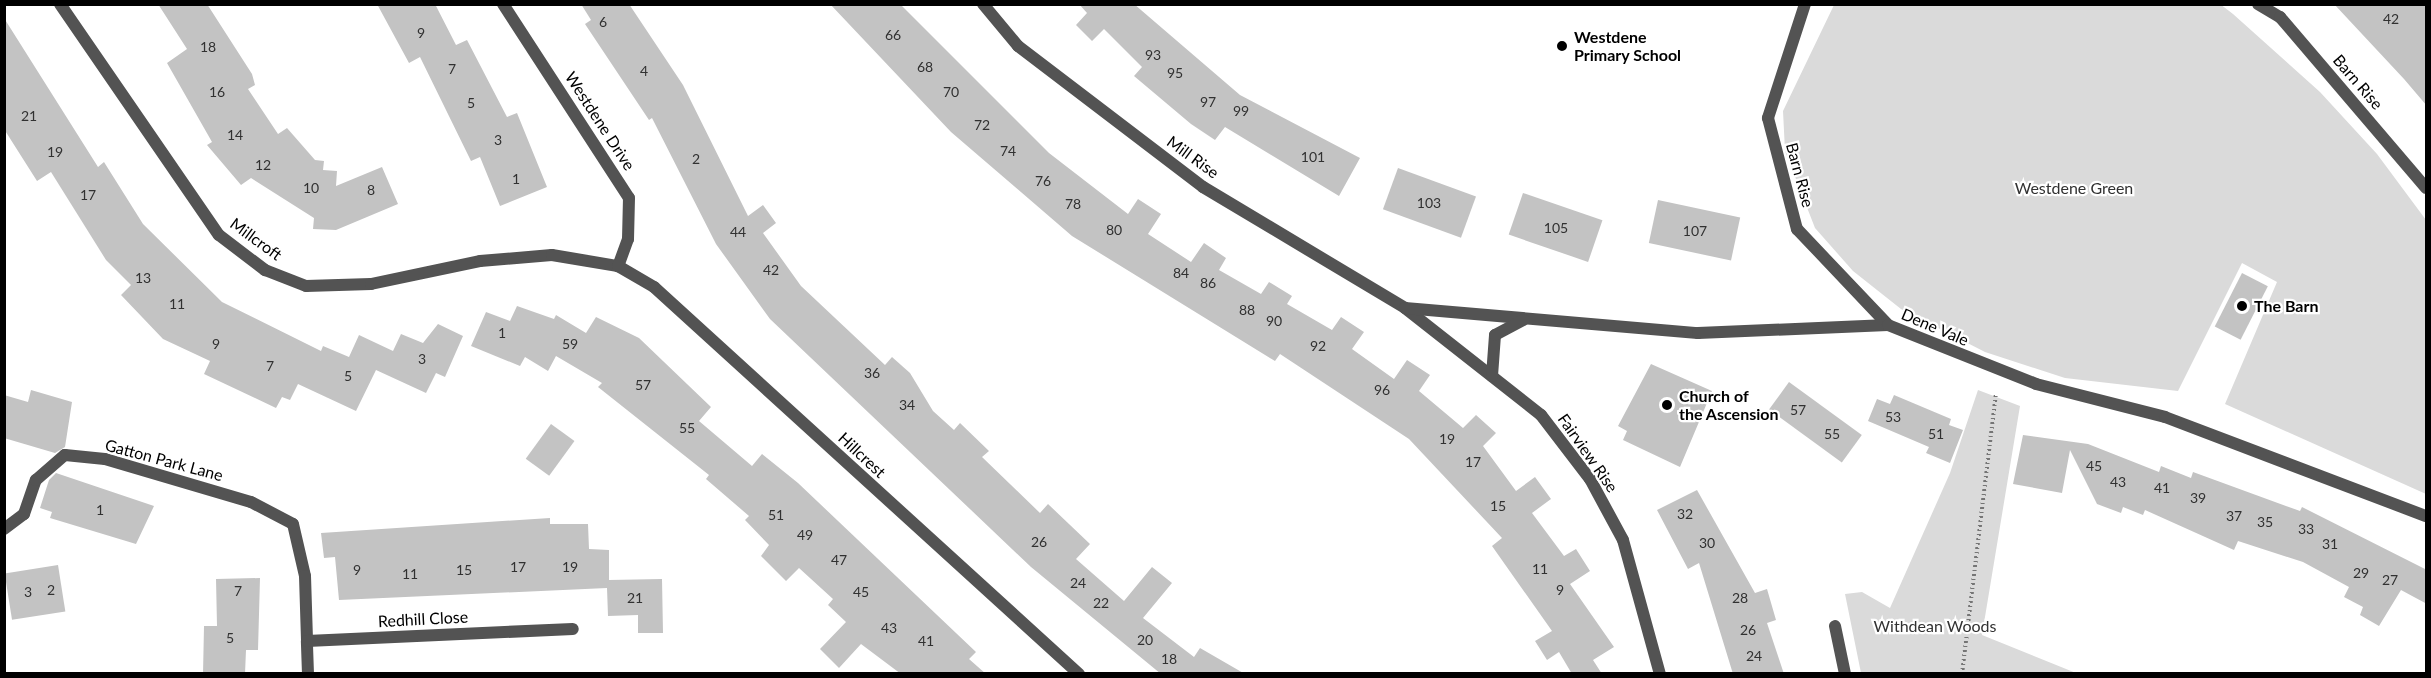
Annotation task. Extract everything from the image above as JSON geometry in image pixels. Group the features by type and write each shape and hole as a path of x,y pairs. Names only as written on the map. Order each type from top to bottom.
{"street":[{"name":"Millcroft","path":"60,4 219,235 265,270 306,286 371,284 480,261 552,255 618,266"},
{"name":"Westdene Drive","path":"504,4 629,198 628,239 618,266"},
{"name":"Mill Rise","path":"983,4 1018,46 1203,186 1405,308"},
{"name":"Barn Rise","path":"1805,4 1768,118 1797,229 1888,325"},
{"name":"Barn Rise","path":"2258,4 2280,17 2427,188"},
{"name":"Hillcrest","path":"618,266 654,287 1079,674"},
{"name":"Dene Vale","path":"1405,308 1522,320 1698,333 1888,325 2036,384 2165,417 2427,516"},
{"name":"Fairview Rise","path":"1405,308 1542,415 1590,479 1623,540 1660,674"},
{"path":"1491,376 1495,335 1522,320"},
{"name":"Gatton Park Lane","path":"4,529 24,514 36,480 65,455 105,459 251,502 293,524 305,576 307,641"},
{"path":"1835,626 1845,674"},
{"name":"Redhill Close","path":"307,641 573,628"},
{"path":"307,641 308,674"}],"path":[{"path":"1962,674 1996,394"}],"green space":[{"name":"Westdene Green","path":"2220,4 2233,14 2320,92 2377,154 2426,220 2426,494 2225,404 2277,282 2242,263 2178,391 2065,378 1985,352 1901,309 1853,271 1815,228 1785,151 1783,111 1834,5"},
{"name":"Withdean Woods","path":"1978,390 2020,406 1982,635 2076,673 1861,673 1845,594 1862,592 1890,608 1950,473"}],"building":[{"path":"158,4 207,4 252,74 255,85 248,89 278,134 287,128 315,160 324,161 323,170 337,171 336,186 382,167 398,204 336,230 313,229 314,218 251,178 241,185 207,145 212,142 167,63 187,49"},
{"path":"377,4 435,4 456,45 467,40 507,117 517,113 547,187 500,206 480,157 471,161 420,57 409,63"},
{"path":"581,4 629,4 683,85 748,216 763,205 776,223 763,233 801,286 885,365 892,357 910,373 933,411 954,430 960,423 989,451 982,457 1040,513 1048,504 1090,544 1076,559 1124,601 1152,567 1172,583 1143,618 1194,657 1200,648 1245,674 1161,674 1031,567 770,319 716,244 652,118 649,120 585,24 591,20"},
{"path":"830,4 900,4 1049,153 1128,214 1138,199 1161,214 1148,234 1191,262 1204,243 1226,258 1219,270 1261,294 1269,282 1292,296 1287,304 1332,330 1341,317 1364,332 1352,349 1394,379 1407,360 1430,375 1419,391 1463,428 1476,415 1496,433 1483,446 1516,491 1535,477 1551,499 1532,513 1564,556 1576,549 1590,571 1570,584 1614,647 1593,660 1602,674 1572,674 1559,652 1547,660 1535,641 1552,631 1492,546 1502,538 1409,439 1280,354 1275,361 1072,236 951,132"},
{"path":"1079,4 1134,4 1240,95 1360,158 1339,196 1225,127 1215,140 1191,124 1134,76 1142,67 1104,29 1092,41 1076,25 1087,13"},
{"path":"2334,4 2427,4 2427,106 2404,79"},
{"path":"4,18 98,167 104,162 143,224 222,302 321,351 323,346 349,357 359,335 393,351 401,334 423,343 438,324 463,336 445,377 436,373 426,393 376,370 356,411 298,384 290,400 282,397 276,408 204,374 210,361 163,339 121,295 131,285 106,260 51,172 37,181 4,129"},
{"path":"1398,168 1476,196 1461,238 1383,209"},
{"path":"1523,193 1602,220 1588,262 1509,235"},
{"path":"1658,200 1740,217 1731,261 1649,243"},
{"name":"The Barn","path":"2242,273 2268,286 2241,340 2215,326"},
{"path":"517,306 554,319 556,315 586,333 596,317 639,338 711,407 699,421 752,466 762,454 798,483 976,652 969,659 986,674 901,674 861,644 839,668 820,649 846,622 828,605 833,599 799,568 786,581 761,556 769,545 745,520 749,516 706,479 709,475 598,387 602,383 556,356 548,371 525,357 520,366 471,346 486,312 510,321"},
{"name":"Church of the Ascension","path":"1651,364 1712,391 1680,467 1623,440 1627,431 1618,426"},
{"path":"1789,382 1862,435 1842,462 1769,410"},
{"path":"31,390 72,402 65,447 55,453 4,438 4,395 28,402"},
{"path":"1894,395 1951,419 1949,425 1963,430 1950,463 1926,453 1929,447 1868,421 1877,399 1890,404"},
{"path":"551,424 574,441 549,476 526,459"},
{"path":"2023,435 2088,444 2159,472 2161,466 2191,478 2193,472 2300,511 2302,507 2427,570 2427,604 2401,590 2379,626 2360,615 2363,607 2344,597 2349,587 2303,562 2238,541 2234,550 2145,510 2143,515 2123,507 2121,513 2097,504 2070,450 2062,493 2013,484"},
{"path":"56,473 154,506 136,544 50,518 52,512 40,508 49,480"},
{"path":"1697,490 1755,593 1767,589 1776,620 1767,623 1784,674 1733,674 1699,563 1688,569 1657,510"},
{"path":"550,518 550,524 588,524 589,549 609,550 609,580 662,579 663,633 638,633 638,615 608,616 607,588 339,600 335,557 324,558 321,533"},
{"path":"58,565 65,611 12,620 5,573"},
{"path":"260,578 258,650 246,650 245,674 203,674 204,626 217,626 216,579"}],"place":[{"name":"Westdene Primary School","path":"1562,46"},
{"name":"The Barn","path":"2242,306"},
{"name":"Church of the Ascension","path":"1667,405"}]}
